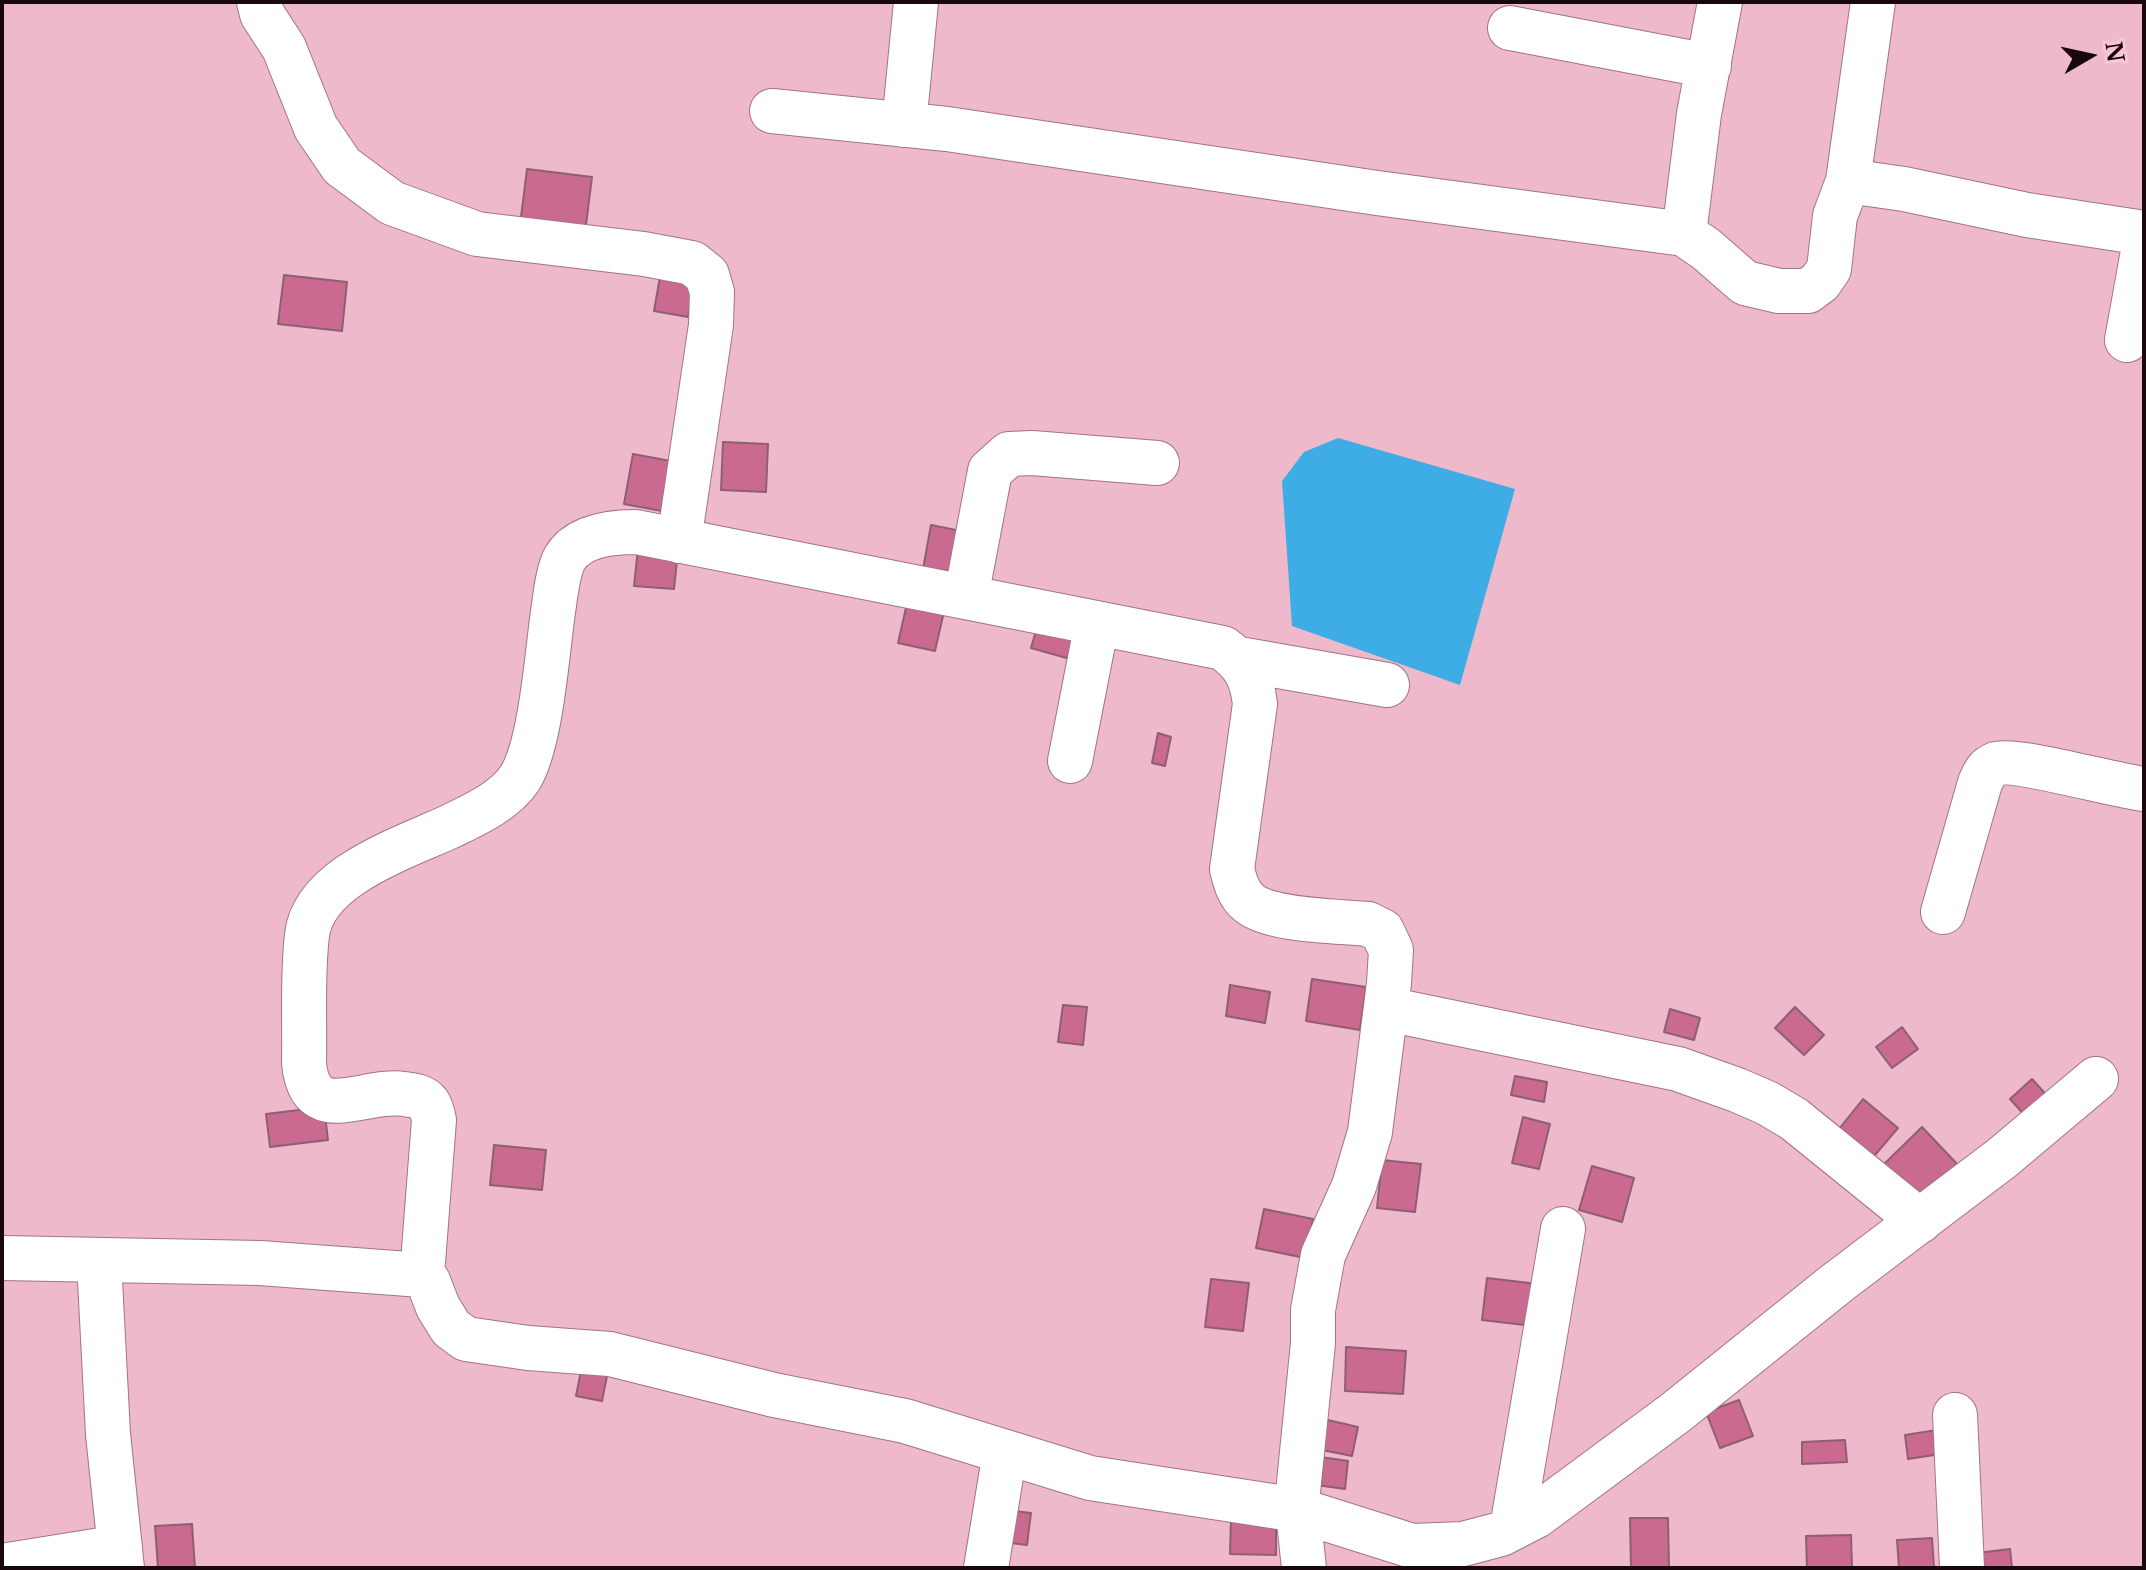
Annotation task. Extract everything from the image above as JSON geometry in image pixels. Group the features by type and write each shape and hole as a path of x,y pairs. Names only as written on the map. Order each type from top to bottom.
{"street":[{"path":"259,2 262,14 284,48 316,128 342,166 392,203 477,234 668,258 692,263 707,275 712,292 711,325 679,541"},
{"path":"904,125 916,2"},
{"path":"1684,234 1699,114 1720,2"},
{"path":"772,111 962,131 1377,193 1684,234 1745,283 1779,291 1808,291 1820,282 1829,269 1835,216 1848,181 1873,2"},
{"path":"1510,28 1709,66"},
{"path":"1848,181 1904,189 2027,215 2144,233"},
{"path":"2127,340 2144,246"},
{"path":"966,597 990,471 1009,454 1157,463"},
{"path":"422,1275 434,1120 428,1103 415,1095 393,1092 326,1102 313,1094 306,1081 304,1063 307,933 317,907 342,880 369,864 474,815 503,795 519,779 533,748 555,596 565,558 587,540 612,532 636,532 1223,648 1239,659 1252,680 1255,704 1232,869 1236,887 1248,902 1270,914 1368,924 1382,931 1391,950 1387,1009 1370,1132 1354,1186 1323,1255 1313,1310 1313,1343 1298,1510 1304,1568"},
{"path":"1070,761 1097,623"},
{"path":"1239,659 1387,685"},
{"path":"1943,912 1980,783 1987,769 1999,763 2028,766 2144,789"},
{"path":"1387,1009 1678,1069 1737,1090 1794,1119 1920,1221"},
{"path":"2,1258 260,1263 422,1275 451,1328 466,1339 528,1348 610,1354 774,1395 905,1421 1090,1478 1298,1510 1412,1546 1463,1544 1501,1534 1536,1516 1675,1413 1837,1283 2002,1158 2096,1079"},
{"path":"1512,1528 1563,1229"},
{"path":"2,1566 121,1557 108,1434 99,1261"},
{"path":"1955,1415 1962,1568"},
{"path":"986,1568 1005,1452"}],"water":[{"path":"1338,438 1515,489 1460,685 1292,626 1282,481 1304,452"}],"building":[{"path":"527,169 592,177 585,233 520,225"},
{"path":"661,271 696,277 688,317 654,311"},
{"path":"284,275 347,282 342,331 278,324"},
{"path":"723,442 768,444 766,492 721,490"},
{"path":"633,454 676,462 667,512 624,504"},
{"path":"931,525 966,532 956,587 921,580"},
{"path":"638,548 678,551 674,589 634,586"},
{"path":"908,599 945,607 935,651 898,643"},
{"path":"1037,627 1075,637 1070,659 1031,648"},
{"path":"1158,733 1171,737 1165,766 1152,763"},
{"path":"1312,979 1366,987 1360,1030 1306,1021"},
{"path":"1230,985 1270,992 1265,1023 1226,1016"},
{"path":"1063,1005 1087,1007 1083,1045 1058,1042"},
{"path":"1795,1007 1824,1035 1804,1055 1775,1028"},
{"path":"1670,1009 1700,1018 1694,1040 1664,1032"},
{"path":"1902,1027 1918,1049 1892,1068 1876,1047"},
{"path":"1515,1076 1547,1082 1544,1102 1511,1095"},
{"path":"2032,1079 2051,1100 2029,1120 2010,1099"},
{"path":"1863,1099 1898,1128 1869,1162 1835,1134"},
{"path":"324,1107 328,1140 270,1147 266,1114"},
{"path":"1523,1117 1550,1124 1539,1169 1512,1163"},
{"path":"1922,1127 1958,1165 1913,1208 1877,1171"},
{"path":"494,1145 546,1150 542,1190 490,1185"},
{"path":"1382,1160 1421,1164 1415,1212 1377,1208"},
{"path":"1592,1166 1634,1178 1622,1222 1579,1210"},
{"path":"1264,1209 1313,1219 1305,1258 1256,1248"},
{"path":"1487,1278 1538,1284 1533,1326 1482,1320"},
{"path":"1211,1279 1249,1283 1243,1331 1205,1327"},
{"path":"1346,1347 1406,1351 1403,1394 1345,1391"},
{"path":"584,1356 610,1361 602,1401 576,1396"},
{"path":"1739,1400 1753,1436 1720,1448 1706,1412"},
{"path":"1319,1418 1358,1427 1352,1456 1312,1448"},
{"path":"1937,1430 1941,1454 1908,1459 1905,1435"},
{"path":"1845,1440 1847,1462 1802,1464 1802,1442"},
{"path":"1314,1456 1348,1461 1345,1489 1309,1484"},
{"path":"997,1509 1031,1513 1027,1545 994,1541"},
{"path":"1231,1518 1276,1519 1276,1555 1230,1554"},
{"path":"1630,1518 1668,1518 1669,1568 1631,1568"},
{"path":"192,1524 195,1568 158,1568 155,1526"},
{"path":"1851,1535 1852,1568 1807,1568 1806,1536"},
{"path":"1932,1538 1934,1568 1899,1568 1897,1540"},
{"path":"2010,1549 2012,1568 1970,1568 1969,1554"}]}
